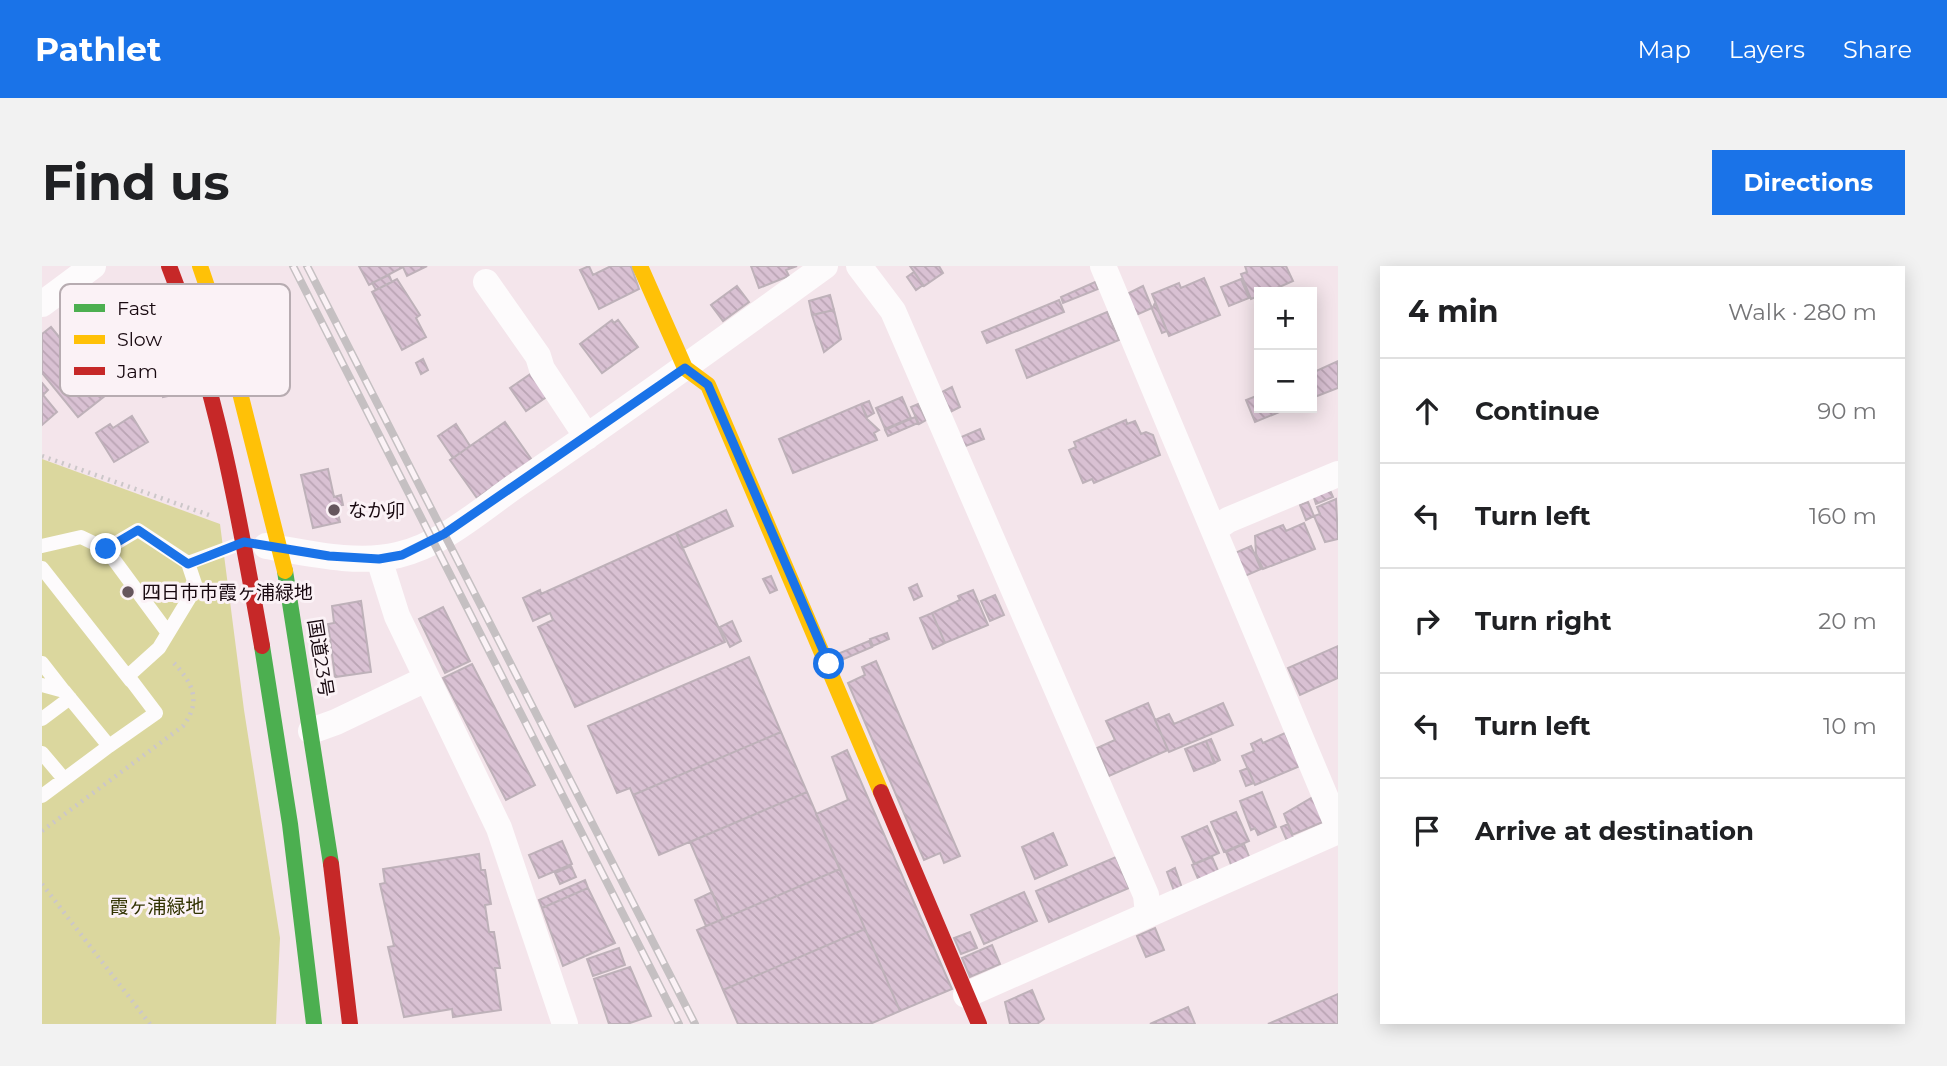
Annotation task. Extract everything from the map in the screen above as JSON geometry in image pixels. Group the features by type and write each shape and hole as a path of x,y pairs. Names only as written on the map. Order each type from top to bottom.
{"main road":[{"path":"169,266 175,284"},
{"name":"国道23号","path":"200,266 206,284"},
{"path":"640,266 685,368 708,385 829,664 979,1024"},
{"path":"211,396 243,534 293,840 314,1024"},
{"name":"国道23号","path":"241,396 282,549 311,731 350,1024"},
{"path":"306,940 308,1024"}],"street":[{"path":"65,284 93,266"},
{"path":"243,534 282,549 379,559 402,555 444,534 587,437 823,266"},
{"path":"859,266 893,311 1146,895 1148,914"},
{"path":"966,995 1338,829 1102,266"},
{"path":"486,282 538,356 542,369 587,437"},
{"path":"44,298 60,288"},
{"path":"1214,530 1228,520 1338,474"},
{"path":"379,559 397,616 499,828 565,1024"},
{"path":"311,731 426,679"}],"lane":[{"path":"106,549 138,530 188,564 196,587 159,648 128,676 131,681"},
{"path":"188,564 243,534"},
{"path":"42,546 81,537 106,549 168,634"},
{"path":"42,568 156,713 42,796"},
{"path":"42,663 109,746"},
{"path":"42,685 67,694"},
{"path":"42,719 67,694"},
{"path":"42,753 64,779"}],"path":[{"path":"42,456 243,534"},
{"path":"42,884 150,1024"}],"green space":[{"name":"霞ヶ浦緑地","path":"42,459 220,524 244,710 280,938 276,1024 42,1024"}],"building":[{"path":"359,266 427,266 407,276 403,267 369,285"},
{"path":"589,266 593,275 611,266 631,266 639,289 599,309 580,270"},
{"path":"751,266 797,266 786,270 789,276 759,288"},
{"path":"910,266 939,266 943,273 924,286"},
{"path":"1245,266 1286,266 1293,281 1279,287 1254,287 1254,298 1251,299 1241,274 1247,272"},
{"path":"914,272 923,285 916,290 907,277"},
{"path":"389,275 392,282 376,290 372,283"},
{"path":"1204,278 1220,315 1169,336 1152,294 1179,283 1181,288"},
{"path":"397,279 420,315 416,318 426,337 402,350 372,292"},
{"path":"1241,279 1249,298 1229,306 1221,287"},
{"path":"1095,282 1098,289 1063,303 1061,297"},
{"path":"737,286 749,302 723,321 711,305"},
{"path":"1143,286 1152,308 1134,316 1125,295"},
{"path":"830,295 834,310 812,315 809,301"},
{"path":"1059,300 1064,312 987,343 982,332"},
{"path":"1155,303 1167,331 1162,333 1152,309"},
{"path":"834,310 841,339 824,352 812,315"},
{"path":"1107,312 1119,340 1027,378 1016,350"},
{"path":"612,320 614,323 618,320 638,347 602,373 580,344"},
{"path":"51,327 60,338 60,395 42,373 42,334"},
{"path":"423,359 428,370 421,374 416,363"},
{"path":"1338,361 1338,388 1317,396 1317,371"},
{"path":"532,373 548,396 526,411 510,388"},
{"path":"42,383 48,390 43,395 57,412 42,425"},
{"path":"952,387 960,407 950,412 942,392"},
{"path":"61,396 105,396 78,417"},
{"path":"902,397 911,418 885,429 876,408"},
{"path":"1254,397 1254,413 1277,413 1255,422 1246,400"},
{"path":"869,401 874,413 867,417 861,404"},
{"path":"861,404 867,419 879,430 874,433 877,440 793,473 779,439"},
{"path":"918,404 926,420 919,424 911,407"},
{"path":"132,416 148,442 114,462 96,433 110,424 113,428"},
{"path":"915,417 918,423 888,436 885,430"},
{"path":"1126,420 1127,424 1135,421 1141,434 1146,432 1153,435 1160,455 1094,483 1092,479 1083,483 1069,450 1076,447 1074,442"},
{"path":"505,422 532,460 477,498 450,460"},
{"path":"456,424 470,446 453,458 438,436"},
{"path":"980,429 984,439 963,447 959,438"},
{"path":"328,469 334,497 341,495 343,505 336,506 340,522 313,528 301,475"},
{"path":"1329,488 1333,497 1316,504 1313,495"},
{"path":"1336,499 1338,539 1325,542 1314,516 1320,514 1317,507"},
{"path":"1308,502 1314,516 1306,520 1300,505"},
{"path":"726,510 733,526 683,548 676,533"},
{"path":"1304,523 1315,549 1263,569 1256,554 1255,536 1283,525 1286,531"},
{"path":"676,533 725,642 575,707 538,627 553,620 550,613 533,621 523,598 540,590 541,594"},
{"path":"1251,546 1261,569 1245,576 1235,553"},
{"path":"771,576 777,590 770,593 763,579"},
{"path":"917,584 922,596 914,600 909,588"},
{"path":"973,590 988,625 945,643 932,613 960,600 958,596"},
{"path":"995,595 1004,615 990,621 981,601"},
{"path":"361,601 371,672 335,677 328,624 334,623 332,606"},
{"path":"443,607 470,661 445,673 419,619"},
{"path":"932,613 945,643 933,649 920,618"},
{"path":"732,621 741,641 730,647 720,627"},
{"path":"887,633 889,639 873,646 870,639"},
{"path":"869,641 872,647 837,662 835,655"},
{"path":"1338,646 1338,678 1300,695 1288,668"},
{"path":"749,657 781,732 633,795 630,788 617,793 588,726"},
{"path":"876,661 960,856 944,863 940,853 924,860 848,683 865,675 862,667"},
{"path":"472,664 535,785 506,800 443,678"},
{"path":"1148,703 1168,750 1109,776 1097,748 1115,740 1106,721"},
{"path":"1223,703 1233,725 1169,752 1155,720 1169,714 1174,724"},
{"path":"781,732 807,792 659,855 633,795"},
{"path":"1285,733 1300,766 1255,785 1242,756 1254,751 1251,744 1261,739 1263,743"},
{"path":"1211,739 1220,760 1214,763 1206,741"},
{"path":"1206,741 1215,763 1194,771 1185,749"},
{"path":"847,750 952,989 900,1011 816,814 848,800 832,757"},
{"path":"1248,768 1254,783 1246,786 1240,771"},
{"path":"807,792 840,869 723,919 690,842"},
{"path":"1262,792 1276,827 1258,835 1255,828 1251,830 1240,801"},
{"path":"1313,797 1323,822 1292,835 1284,814"},
{"path":"1236,812 1249,841 1224,852 1211,822"},
{"path":"1288,824 1294,838 1287,841 1281,827"},
{"path":"1207,826 1219,853 1194,864 1182,837"},
{"path":"1053,833 1067,865 1035,879 1022,847"},
{"path":"562,841 572,864 539,878 529,855"},
{"path":"1244,844 1250,859 1232,867 1226,852"},
{"path":"479,854 481,870 485,870 491,904 485,905 489,932 494,932 500,968 495,968 501,1010 453,1017 452,1009 404,1017 388,947 394,946 380,884 385,883 383,869"},
{"path":"1116,857 1129,888 1049,922 1036,891"},
{"path":"1212,857 1219,873 1199,881 1192,865"},
{"path":"571,866 576,877 560,884 555,873"},
{"path":"1175,868 1182,888 1174,891 1167,872"},
{"path":"840,869 865,929 723,990 697,930"},
{"path":"585,880 588,888 542,908 539,900"},
{"path":"588,888 615,943 563,966 542,908"},
{"path":"712,892 723,919 706,926 695,900"},
{"path":"1024,892 1037,921 984,944 971,915"},
{"path":"1155,928 1164,950 1146,957 1137,936"},
{"path":"865,929 900,1011 870,1024 738,1024 723,990"},
{"path":"970,932 977,948 961,954 954,938"},
{"path":"992,945 1000,964 970,977 962,958"},
{"path":"619,948 625,965 593,976 587,959"},
{"path":"630,967 651,1016 627,1024 609,1024 594,979"},
{"path":"1032,990 1044,1019 1037,1024 1010,1024 1005,1002"},
{"path":"1338,994 1338,1024 1268,1024"},
{"path":"1188,1007 1195,1024 1150,1024"}],"railway":[{"path":"293,266 679,1024"},
{"path":"307,266 695,1024"}],"traffic: fast":[{"path":"285,571 331,864"},
{"path":"262,646 290,824 314,1024"}],"traffic: slow":[{"path":"200,266 206,284"},
{"path":"640,266 685,368 708,385 881,792"},
{"path":"241,396 285,571"}],"traffic: jam":[{"path":"169,266 176,284"},
{"path":"210,396 235,501 262,646"},
{"path":"881,792 979,1024"},
{"path":"331,864 350,1024"}],"place":[{"name":"なか卯","path":"334,510"},
{"name":"四日市市霞ヶ浦緑地","path":"128,592"}],"route":[{"path":"106,549 138,530 188,564 244,542 329,556 379,559 402,555 444,534 685,368 708,385 775,545 829,664"}]}
